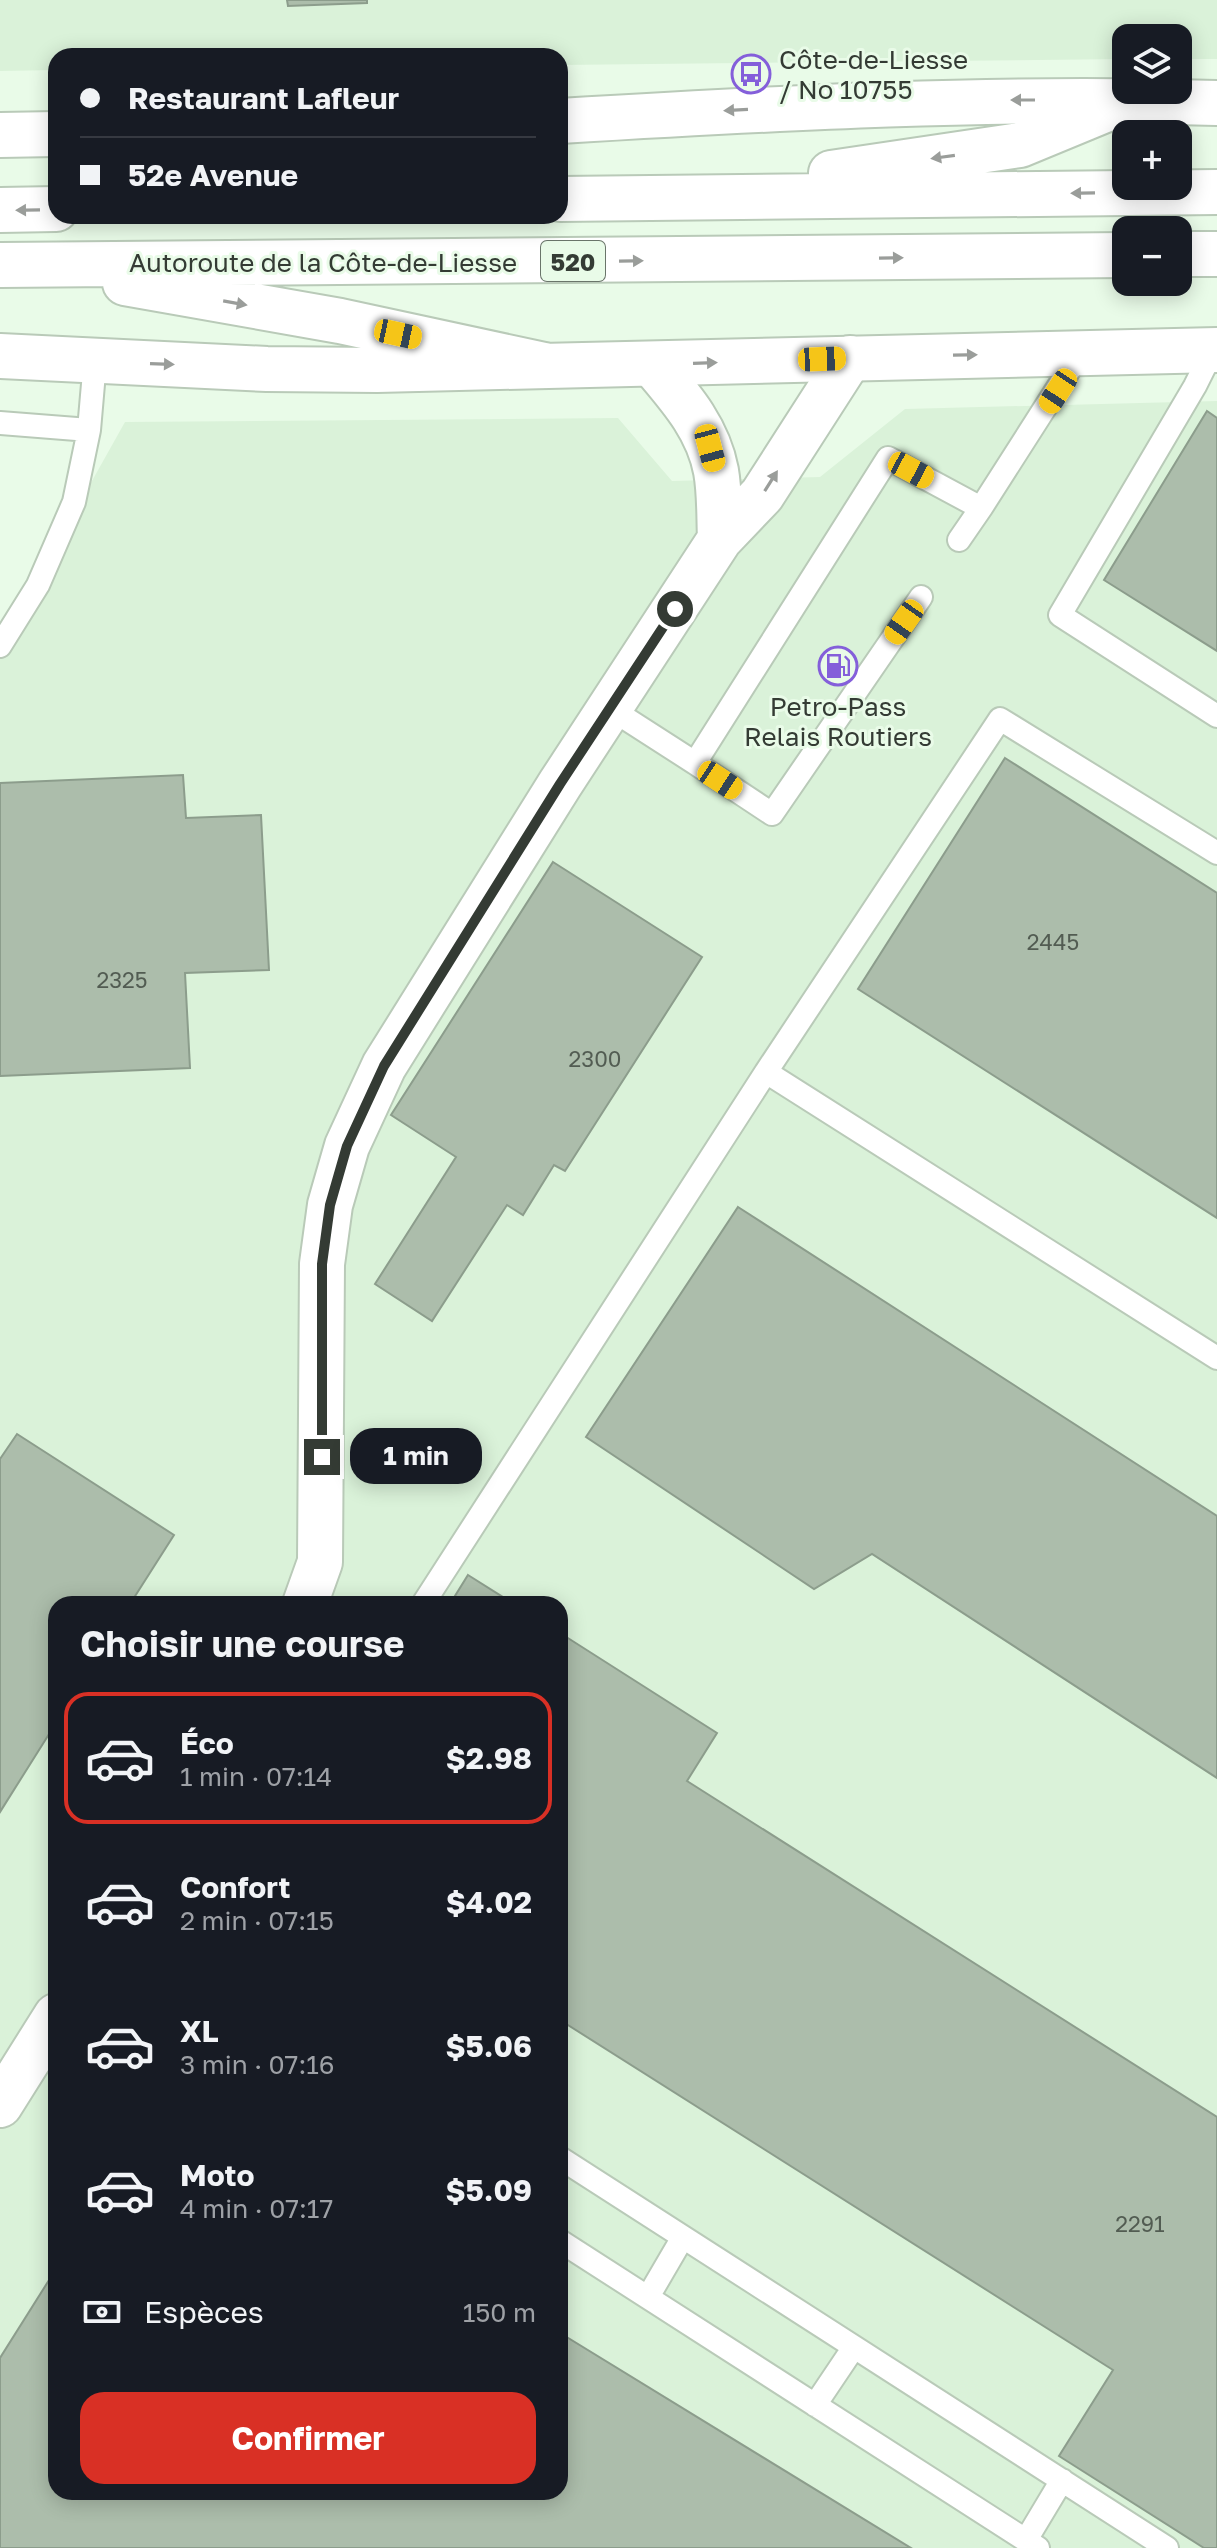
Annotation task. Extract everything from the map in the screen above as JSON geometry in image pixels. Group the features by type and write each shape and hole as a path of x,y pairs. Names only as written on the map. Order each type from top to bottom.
{"main road":[{"path":"568,121 942,101 1112,100"},
{"path":"1192,102 1217,103"},
{"path":"671,197 1020,145 1119,104"},
{"path":"0,135 48,134"},
{"path":"568,199 1217,192"},
{"path":"0,210 48,209"},
{"path":"1192,254 1217,254"},
{"name":"Autoroute de la Côte-de-Liesse","path":"10,265 1112,255"},
{"path":"10,265 340,321 544,365"},
{"path":"0,356 299,369 653,365 1215,350"},
{"path":"308,1596 320,1562 322,1264 330,1205 347,1146 384,1066 560,784 720,539 762,495 850,358"},
{"path":"653,365 687,406 710,448 716,471 720,539"},
{"path":"5,2087 48,2027"}],"lane":[{"path":"1215,350 1060,615 1217,716"},
{"path":"959,540 1080,353"},
{"path":"0,646 38,585 74,502 89,430 95,361"},
{"path":"0,423 89,430"},
{"path":"695,763 888,458 981,508"},
{"path":"611,709 772,814 921,597"},
{"path":"428,1596 766,1072 1000,719 1217,853"},
{"path":"766,1072 1217,1358"},
{"path":"568,2163 1167,2548"},
{"path":"648,2297 683,2237"},
{"path":"568,2246 1032,2544 1062,2480"},
{"path":"815,2405 854,2347"}],"shaded area":[{"path":"0,0 1217,0 1217,59 1192,59 1192,24 1112,24 1112,59 568,65 568,48 48,48 48,70 0,71"},
{"path":"1217,401 1217,2548 0,2548 0,645 125,422 618,418 672,481 820,477 905,409"}],"building":[{"path":"287,0 367,0 367,3 288,6"},
{"path":"1207,411 1217,418 1217,651 1104,580"},
{"path":"1005,758 1217,893 1217,1218 858,989"},
{"path":"183,775 186,818 261,815 269,970 185,973 190,1068 0,1076 0,783"},
{"path":"553,862 702,957 565,1171 554,1165 523,1215 507,1205 432,1321 375,1284 456,1157 391,1115"},
{"path":"738,1207 1217,1516 1217,1778 872,1554 814,1589 586,1437"},
{"path":"17,1434 174,1535 135,1596 48,1596 48,1736 0,1812 0,1459"},
{"path":"468,1575 501,1596 455,1596"},
{"path":"568,1638 717,1733 687,1781 1217,2117 1217,2548 1204,2548 1059,2456 1113,2370 568,2025"},
{"path":"48,2282 48,2500 568,2500 568,2338 911,2548 0,2548 0,2358"}],"place":[{"name":"Côte-de-Liesse / No 10755","path":"751,74"},
{"name":"Petro-Pass Relais Routiers","path":"838,666"}],"route":[{"path":"322,1457 322,1264 330,1205 347,1146 384,1066 560,784 675,609"}]}
